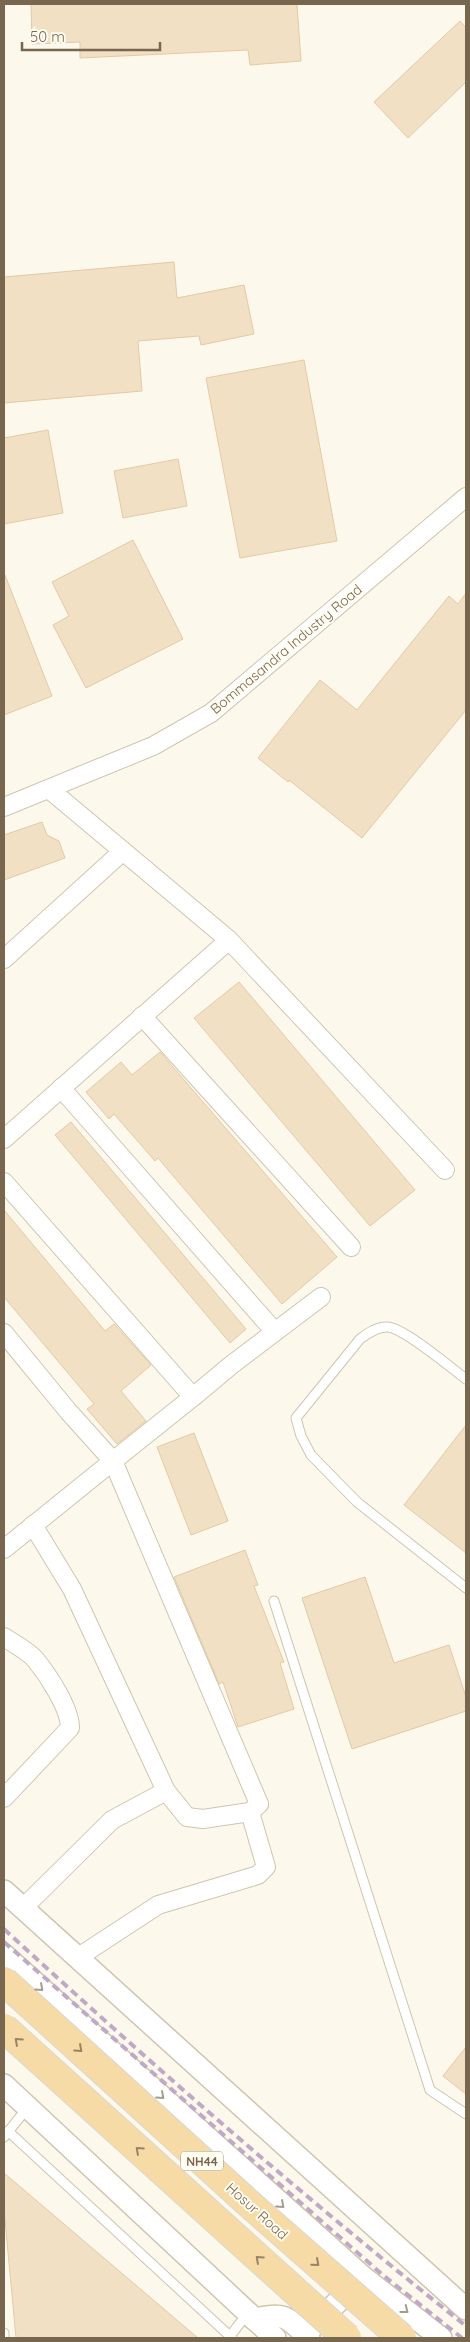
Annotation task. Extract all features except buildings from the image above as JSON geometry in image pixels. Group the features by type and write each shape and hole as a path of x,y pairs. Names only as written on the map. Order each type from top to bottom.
{"highway":[{"name":"Hosur Road","path":"4,1981 246,2201 402,2338"},
{"name":"NH44","path":"4,2028 348,2338"}],"street":[{"name":"Bommasandra Industry Road","path":"4,807 153,746 211,713 466,497"},
{"path":"49,789 229,940 445,1170"},
{"path":"4,959 123,850"},
{"path":"4,1139 229,940"},
{"path":"142,1016 351,1247"},
{"path":"61,1088 275,1332"},
{"path":"4,1182 193,1396"},
{"path":"4,1549 193,1396 321,1297"},
{"path":"4,1333 68,1411 113,1461 259,1804 250,1812 203,1819 187,1817 166,1791 72,1589 33,1525"},
{"path":"4,1637 34,1658 65,1706 70,1718 70,1728 4,1798"},
{"path":"23,1908 112,1820 166,1791"},
{"path":"77,1958 158,1904 258,1876 266,1867 250,1812"},
{"path":"4,1891 466,2308"},
{"path":"4,1955 363,2277 441,2338"},
{"path":"4,2085 275,2338"},
{"path":"251,2316 288,2318 307,2336 363,2277"}],"lane":[{"path":"466,1379 404,1333 389,1327 373,1330 360,1338 296,1418 301,1436 311,1455 357,1502 466,1588"},
{"path":"274,1601 430,2090 466,2114"},
{"path":"28,2107 6,2134 231,2337 251,2316"},
{"path":"4,2333 4,2338"}],"railway":[{"path":"4,1929 231,2132 466,2326"},
{"path":"4,1942 384,2276 462,2338"}]}
